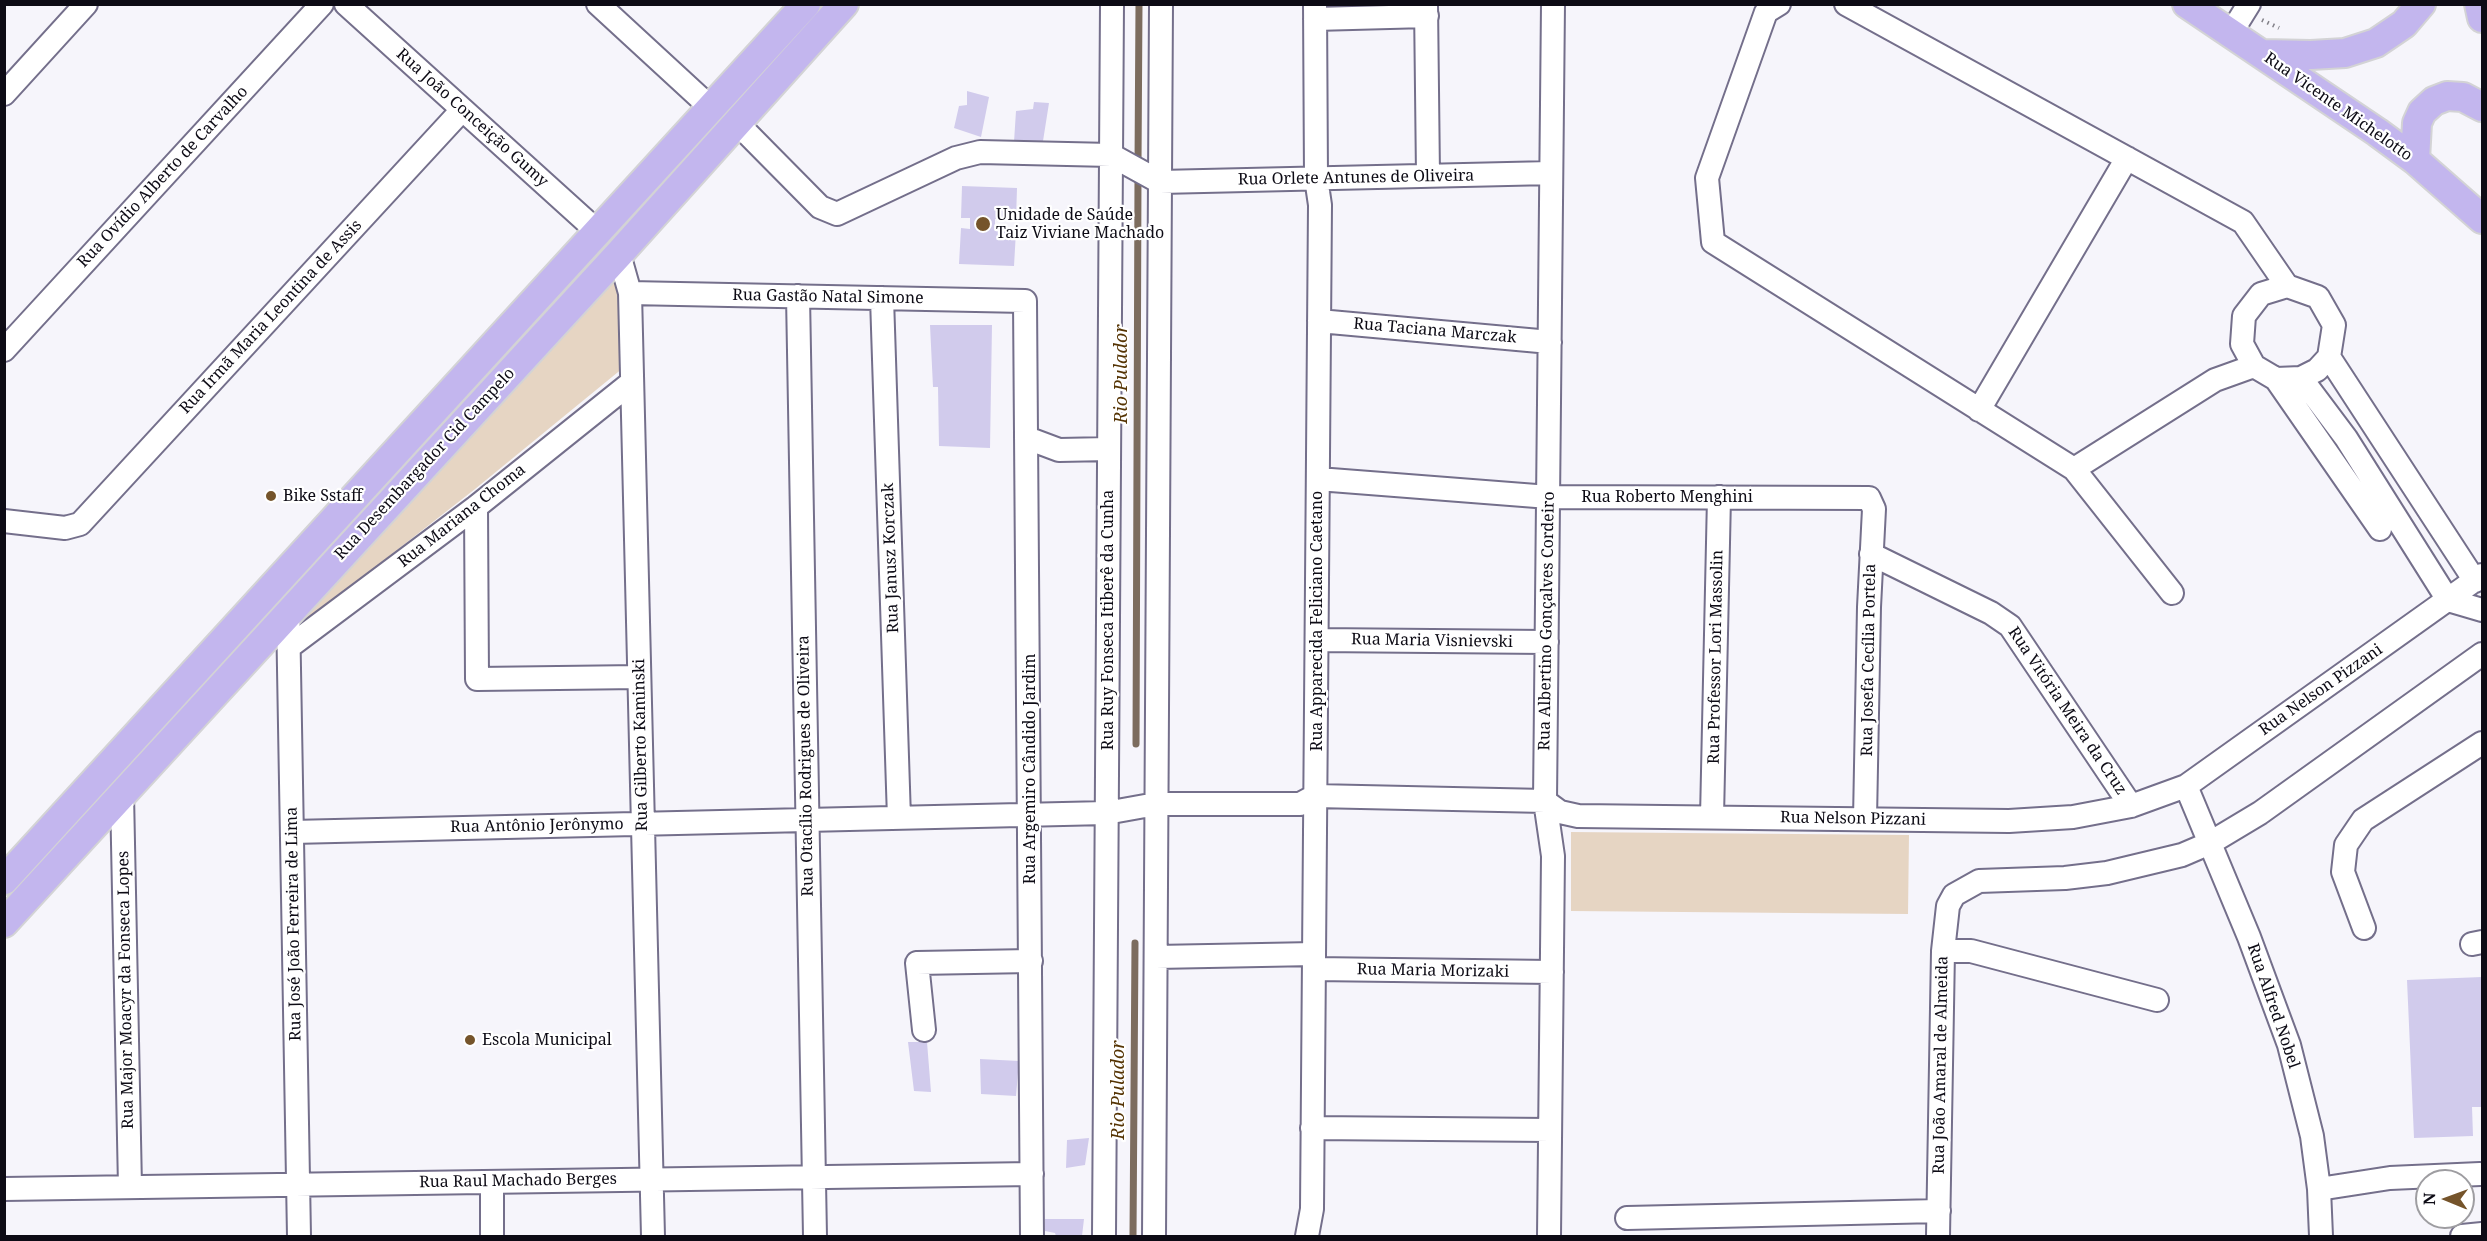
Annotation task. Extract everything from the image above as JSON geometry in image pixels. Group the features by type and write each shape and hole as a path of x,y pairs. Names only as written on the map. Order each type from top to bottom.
{"main road":[{"name":"Rua Desembargador Cid Campelo","path":"4,880 806,4"},
{"name":"Rua Desembargador Cid Campelo","path":"4,923 619,255 844,4"},
{"name":"Rua Vicente Michelotto","path":"2187,4 2241,17 2263,54 2415,160 2482,219"},
{"path":"2263,54 2311,56 2345,52 2376,43 2404,24 2421,4"},
{"path":"2479,4 2482,18"},
{"path":"2415,160 2417,123 2422,112 2434,101 2447,96 2463,97 2482,107"},
{"path":"598,232 619,255"}],"street":[{"path":"4,93 86,4"},
{"name":"Rua Ovídio Alberto de Carvalho","path":"4,350 322,4"},
{"name":"Rua João Conceição Gumy","path":"346,4 598,232"},
{"path":"598,4 711,108"},
{"name":"Rua Ruy Fonseca Itiberê da Cunha","path":"1104,1236 1112,4"},
{"path":"1154,1236 1161,4"},
{"name":"Rua Albertino Gonçalves Cordeiro","path":"1549,1236 1553,856 1545,801 1553,4"},
{"path":"1779,4 1766,12 1707,178 1713,242 2074,469 2172,592"},
{"path":"1846,4 2243,222 2287,286 2318,297 2334,325 2329,357 2317,370 2301,378 2276,379"},
{"path":"1315,12 1426,10 1428,176"},
{"name":"Rua Apparecida Feliciano Caetano","path":"1307,1236 1312,1209 1320,205 1316,178 1315,12"},
{"name":"Rua Irmã Maria Leontina de Assis","path":"4,521 65,528 80,524 462,110"},
{"path":"736,122 820,207 837,214 968,154 1111,155 1160,182"},
{"path":"1979,410 2127,159"},
{"name":"Rua Orlete Antunes de Oliveira","path":"1160,182 1551,173"},
{"name":"Rua Gilberto Kaminski","path":"619,255 630,293 653,1236"},
{"path":"2287,286 2261,294 2244,316 2242,344 2254,366 2276,379 2380,529"},
{"name":"Rua Gastão Natal Simone","path":"630,293 1025,302"},
{"name":"Rua Otacílio Rodrigues de Oliveira","path":"798,296 815,1236"},
{"name":"Rua Janusz Korczak","path":"882,298 899,818"},
{"name":"Rua Argemiro Cândido Jardim","path":"1025,302 1031,815 1032,1236"},
{"name":"Rua Taciana Marczak","path":"1319,321 1550,342"},
{"path":"2329,357 2479,578"},
{"path":"2074,469 2215,380 2254,366"},
{"path":"2301,378 2346,438 2448,600 2482,610"},
{"name":"Rua Mariana Choma","path":"289,646 476,507 632,382"},
{"path":"2346,438 2370,420"},
{"path":"1027,438 1059,450 1109,449"},
{"name":"Rua Roberto Menghini","path":"1318,479 1549,497 1864,497 1872,501"},
{"name":"Rua Professor Lori Massolin","path":"1712,817 1719,497"},
{"name":"Rua Josefa Cecília Portela","path":"1865,819 1872,501"},
{"path":"476,507 477,678 639,677"},
{"name":"Rua Vitória Meira da Cruz","path":"1871,554 1991,613 2010,626 2131,806"},
{"name":"Rua Nelson Pizzani","path":"1106,813 1156,804 1300,804 1315,796 1545,801 1560,812 1578,816 2043,820 2131,806 2186,786 2479,578"},
{"name":"Rua José João Ferreira de Lima","path":"288,612 299,1236"},
{"name":"Rua Maria Visnievski","path":"1317,640 1547,642"},
{"path":"2210,843 2260,813 2482,654"},
{"path":"2364,928 2343,872 2346,845 2363,820 2482,743"},
{"name":"Rua Alfred Nobel","path":"2186,786 2289,1045 2312,1136 2319,1189 2321,1236"},
{"name":"Rua Major Moacyr da Fonseca Lopes","path":"122,794 130,1187"},
{"name":"Rua Antônio Jerônymo","path":"292,832 1106,813"},
{"name":"Rua João Amaral de Almeida","path":"1938,1236 1943,951 1948,906 1954,895 1979,881 2064,878 2118,871 2182,855 2210,843"},
{"path":"1943,951 1971,951 2157,1000"},
{"name":"Rua Maria Morizaki","path":"1156,957 1314,961 1552,972"},
{"path":"924,1030 917,963 1031,961"},
{"path":"1312,1128 1550,1130"},
{"name":"Rua Raul Machado Berges","path":"4,1188 1032,1174"},
{"path":"2319,1189 2390,1178 2480,1174"},
{"path":"492,1182 492,1236"},
{"path":"1626,1218 1939,1211"},
{"path":"2462,1236 2482,1234"}],"path":[{"path":"2241,17 2288,30"}],"shaded area":[{"path":"621,273 623,368 475,489 305,622 299,617"},
{"path":"1571,832 1909,835 1908,914 1571,911"}],"building":[{"path":"967,91 989,97 981,137 954,128 959,106 967,105"},
{"path":"1034,102 1049,103 1043,141 1014,142 1016,111 1033,109"},
{"name":"Unidade de Saúde Taiz Viviane Machado","path":"962,186 1017,188 1016,220 995,219 995,230 1016,231 1014,266 959,264 961,228 970,229 970,218 961,218"},
{"path":"930,325 992,325 990,448 939,446 938,387 933,387"},
{"path":"2482,977 2482,1107 2472,1107 2473,1136 2414,1138 2407,980"},
{"path":"908,1042 927,1042 931,1092 914,1091"},
{"path":"980,1059 1019,1061 1016,1096 981,1094"},
{"path":"1089,1138 1085,1165 1066,1168 1067,1140"},
{"path":"1045,1219 1084,1219 1082,1236 1056,1236 1055,1233 1045,1231"}],"waterway":[{"name":"Rio Pulador","path":"1138,164 1139,4"},
{"name":"Rio Pulador","path":"1136,744 1138,175"},
{"name":"Rio Pulador","path":"1133,1236 1135,943"}],"place":[{"name":"Unidade de Saúde Taiz Viviane Machado","path":"983,224"},
{"name":"Bike Sstaff","path":"271,496"},
{"name":"Escola Municipal","path":"470,1040"}]}
